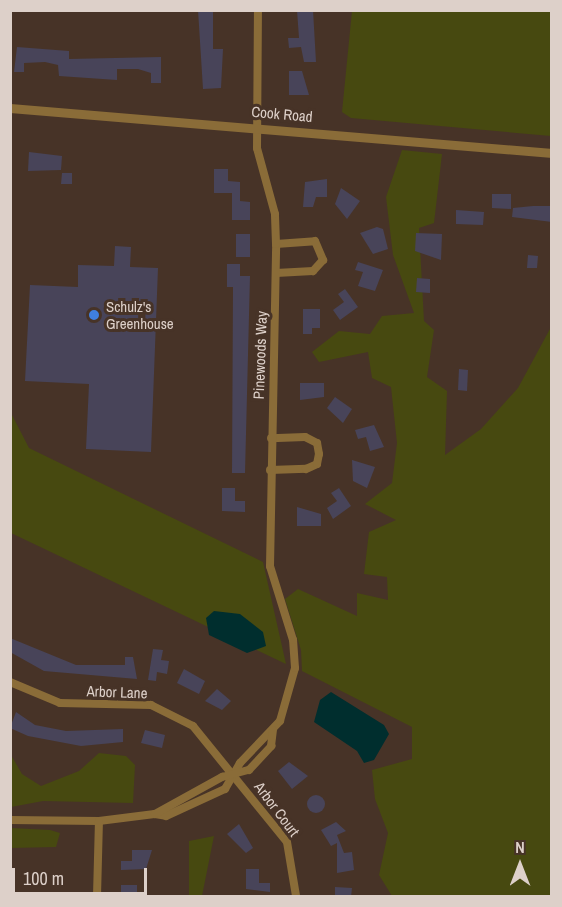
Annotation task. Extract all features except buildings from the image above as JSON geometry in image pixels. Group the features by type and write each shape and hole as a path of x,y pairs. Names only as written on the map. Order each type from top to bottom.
{"street":[{"name":"Pinewoods Way","path":"10,820 99,821 155,814 234,776 273,730 289,703 295,668 293,640 270,566 276,244 258,127 258,10"},
{"name":"Cook Road","path":"10,108 552,153"},
{"path":"276,244 315,241 323,260 313,272 276,273"},
{"path":"270,470 306,469 317,464 319,454 317,443 305,437 271,438"},
{"name":"Arbor Lane","path":"10,682 60,703 151,705 172,712 193,726 234,776"},
{"name":"Arbor Court","path":"234,776 287,842 296,897"},
{"path":"97,897 99,821"}],"shaded area":[{"path":"352,11 551,11 551,136 351,118 342,112"},
{"path":"402,150 442,154 434,223 419,228 424,321 434,330 427,377 447,391 445,455 481,429 518,388 551,327 551,896 392,896 379,875 388,833 375,799 372,770 412,759 412,727 302,671 301,650 285,599 298,589 357,616 357,593 388,600 387,577 364,574 369,532 396,520 365,504 392,483 397,443 391,387 372,378 368,352 319,362 312,352 339,331 370,334 382,316 414,313 393,255 386,197"},
{"path":"10,411 29,448 263,562 286,664 11,533"},
{"path":"99,753 126,756 135,765 133,803 43,801 11,807 11,755 22,774 41,786 79,771"},
{"path":"11,828 50,830 60,833 56,847 11,848"},
{"path":"214,836 202,896 189,896 189,841"}],"water":[{"path":"214,611 240,614 263,632 266,646 247,653 209,635 206,618"},
{"path":"331,692 384,725 389,734 374,760 364,763 357,751 314,722 320,700"}],"place":[{"name":"Schulz's Greenhouse","path":"94,315"}]}
